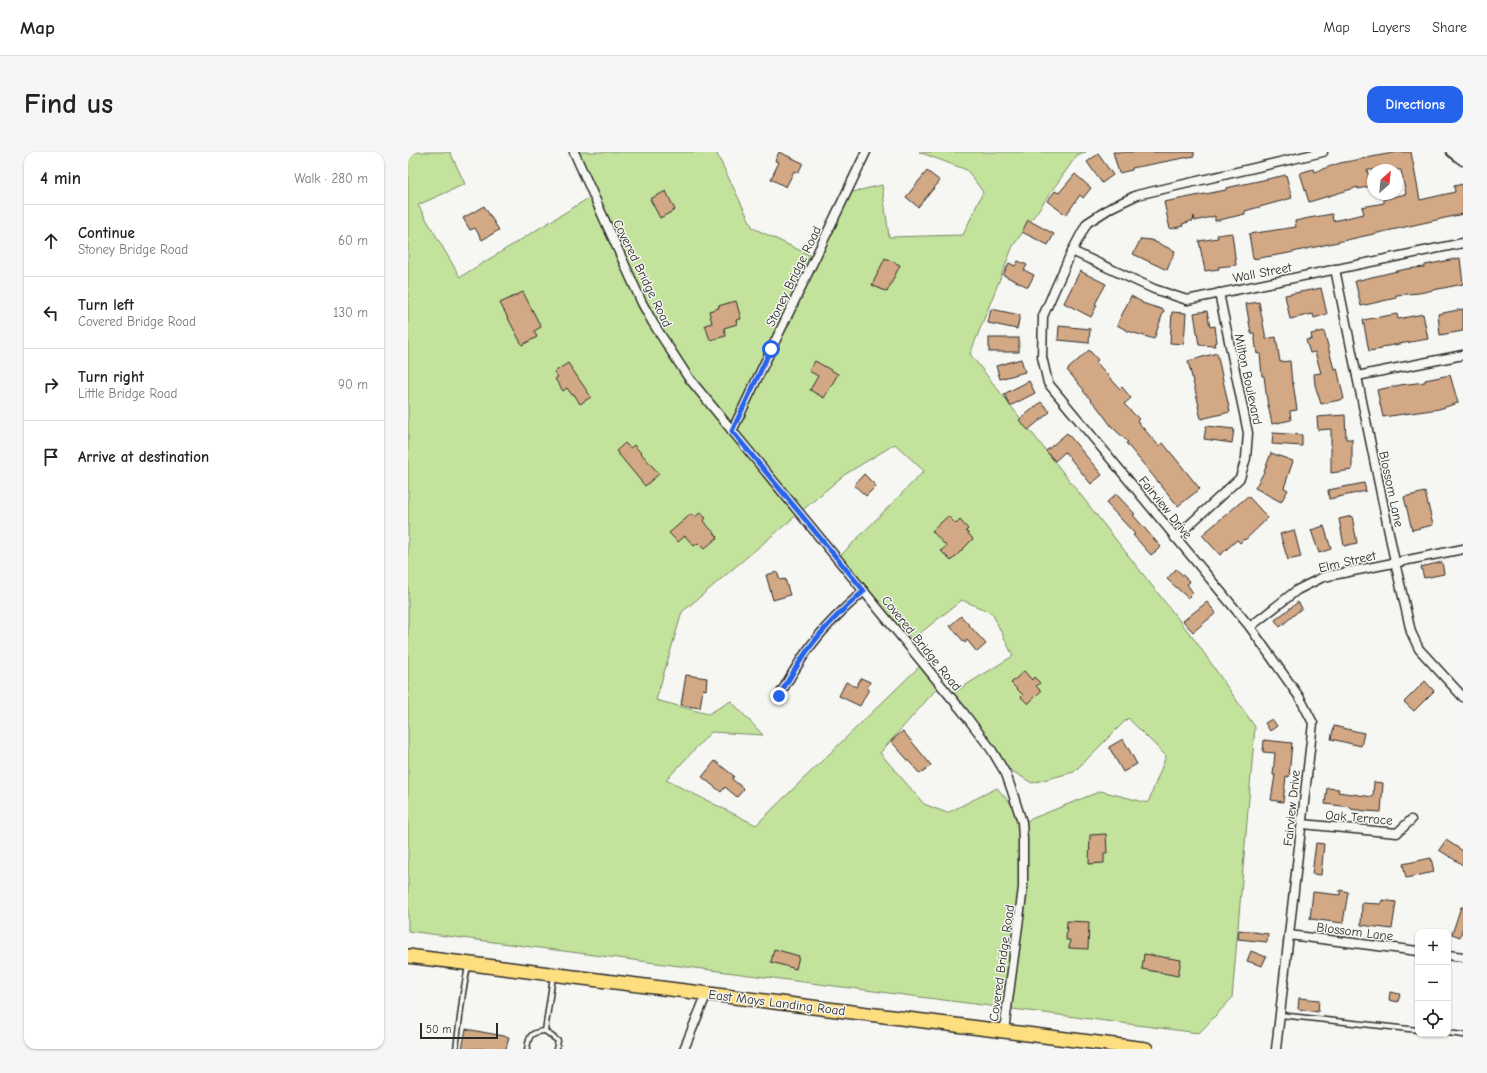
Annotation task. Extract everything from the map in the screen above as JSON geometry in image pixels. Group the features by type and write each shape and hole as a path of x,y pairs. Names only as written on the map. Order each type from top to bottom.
{"main road":[{"name":"East Mays Landing Road","path":"408,956 1146,1049"}],"street":[{"name":"Covered Bridge Road","path":"574,152 622,261 652,323 688,377 963,712 991,749 1006,774 1022,822 1023,888 1004,1031"},
{"name":"Stoney Bridge Road","path":"732,431 866,152"},
{"name":"Fairview Drive","path":"1276,1049 1313,723 1300,698 1250,627 1048,383 1042,357 1043,316 1072,251 1087,223 1112,207 1137,195 1323,152"},
{"path":"1451,152 1463,161"},
{"name":"Wall Street","path":"1072,251 1154,289 1187,300 1463,243"},
{"name":"Blossom Lane","path":"1335,269 1395,562 1411,632 1419,649 1463,697"},
{"name":"Milton Boulevard","path":"1175,538 1240,478 1246,458 1248,433 1219,293"},
{"path":"1357,376 1463,354"},
{"name":"Elm Street","path":"1250,627 1297,590 1323,577 1463,549"},
{"path":"779,696 814,641 841,612 864,591"},
{"name":"Oak Terrace","path":"1302,824 1397,833 1411,820"},
{"name":"Blossom Lane","path":"1289,935 1415,951"},
{"path":"1451,955 1463,957"},
{"path":"684,1049 707,993"}],"lane":[{"path":"456,1049 468,963"},
{"path":"545,1031 553,974"},
{"path":"1280,1014 1415,1030"},
{"path":"527,1049 528,1040 531,1034 545,1031 558,1041 556,1049"},
{"path":"1451,1033 1463,1035"}],"green space":[{"path":"408,152 450,152 465,184 418,205 460,277 592,196 573,152 716,152 753,228 816,258 848,193 882,185 889,237 963,235 983,192 967,170 919,152 1086,152 1077,155 1013,246 970,354 1197,643 1255,727 1232,998 1199,1033 408,931","holes":["895,444 924,471 839,557 910,641 962,600 992,613 1013,656 948,696 1002,765 1032,783 1074,772 1128,718 1166,756 1148,803 1101,791 1026,821 997,788 947,813 924,804 880,753 940,685 923,663 756,825 666,780 711,732 763,735 731,701 708,714 656,700 682,612 844,475"]}],"building":[{"path":"779,152 803,163 798,173 794,171 786,187 771,179 779,162 775,161"},
{"path":"1113,152 1194,152 1194,156 1132,168 1132,170 1119,173"},
{"path":"1398,152 1411,152 1420,200 1455,192 1454,186 1463,184 1463,214 1284,254 1253,259 1249,234 1296,227 1295,221 1332,214 1333,221 1364,214 1362,207 1384,203 1384,200 1403,200 1403,195 1406,194 1403,180 1403,164 1367,164 1367,187 1358,189 1358,187 1309,202 1300,173 1313,169 1314,172 1340,163"},
{"path":"1098,154 1113,175 1102,183 1087,162"},
{"path":"927,171 940,181 918,207 906,197"},
{"path":"1075,174 1091,188 1083,198 1080,195 1066,215 1047,201 1055,191 1059,193"},
{"path":"1286,175 1292,198 1245,211 1245,214 1215,221 1215,216 1195,221 1194,216 1193,221 1182,224 1183,226 1170,229 1164,202 1226,190 1226,188"},
{"path":"666,191 675,210 660,218 650,199"},
{"path":"484,206 499,230 482,240 475,228 470,230 463,218"},
{"path":"1028,220 1054,234 1048,245 1022,232"},
{"path":"1232,233 1236,265 1218,267 1219,269 1205,271 1199,241 1218,238 1217,235"},
{"path":"1141,239 1151,240 1175,251 1167,270 1133,254"},
{"path":"885,258 900,265 887,292 872,285"},
{"path":"1460,258 1463,284 1419,293 1396,295 1396,298 1361,306 1355,281 1406,269 1425,267 1425,265"},
{"path":"1018,261 1027,265 1024,270 1034,275 1028,287 1003,275 1009,263 1015,266"},
{"path":"1080,271 1106,284 1095,304 1097,305 1091,317 1064,303"},
{"path":"1321,288 1327,314 1314,318 1313,314 1290,319 1285,295"},
{"path":"523,292 541,327 534,331 537,337 522,345 500,303"},
{"path":"1131,296 1142,303 1164,310 1154,339 1128,331 1117,325"},
{"path":"736,301 741,319 736,320 737,324 724,328 726,336 710,340 705,325 712,323 709,311 719,308 718,306"},
{"path":"1259,302 1266,339 1276,337 1280,362 1290,361 1297,410 1290,411 1291,420 1272,424 1264,376 1262,376 1260,353 1257,354 1254,333 1251,333 1246,304"},
{"path":"991,309 1020,315 1017,329 988,323"},
{"path":"1463,309 1463,331 1440,335 1438,314"},
{"path":"1207,311 1210,327 1215,326 1217,342 1214,343 1215,346 1199,345 1194,313"},
{"path":"1172,312 1186,313 1184,344 1170,343"},
{"path":"1397,314 1398,319 1423,314 1428,339 1382,347 1382,349 1369,351 1363,320"},
{"path":"1059,326 1090,329 1089,343 1058,340"},
{"path":"1324,331 1334,369 1337,368 1344,399 1321,404 1315,385 1314,374 1321,373 1315,352 1310,353 1306,340 1312,339 1311,334"},
{"path":"989,338 1019,338 1019,352 989,352"},
{"path":"1089,350 1098,360 1096,362 1120,389 1122,387 1131,398 1124,404 1139,419 1137,421 1159,446 1163,443 1200,489 1178,506 1126,443 1128,442 1112,427 1067,370"},
{"path":"1217,353 1230,412 1201,419 1188,361"},
{"path":"1021,359 1025,372 1000,379 996,366"},
{"path":"815,361 838,374 824,398 810,390 818,376 809,371"},
{"path":"568,363 591,397 580,404 574,394 572,395 567,388 563,391 555,379 558,377 554,372"},
{"path":"1450,375 1458,403 1439,409 1383,417 1377,390 1425,382 1425,380"},
{"path":"1029,381 1035,393 1010,406 1004,394"},
{"path":"1041,402 1050,412 1028,430 1019,420"},
{"path":"1345,415 1346,439 1352,439 1352,470 1331,473 1331,429 1318,430 1317,417"},
{"path":"1206,426 1234,429 1232,443 1204,439"},
{"path":"1067,433 1102,475 1091,484 1065,452 1055,461 1046,451"},
{"path":"1273,433 1302,435 1302,446 1272,444"},
{"path":"625,443 630,448 634,445 659,474 645,486 616,451"},
{"path":"1271,453 1293,461 1284,488 1288,490 1281,502 1255,488 1264,472"},
{"path":"864,474 876,486 866,496 854,485"},
{"path":"1364,483 1366,491 1329,499 1328,490"},
{"path":"1425,492 1433,525 1412,530 1404,497"},
{"path":"1116,494 1135,514 1133,515 1161,547 1151,555 1133,535 1135,534 1106,503"},
{"path":"1248,496 1268,518 1245,540 1244,539 1240,543 1237,540 1220,555 1202,535"},
{"path":"700,513 706,518 703,521 718,537 704,549 698,543 694,546 685,536 678,542 669,533 691,514 695,517"},
{"path":"948,516 956,524 960,520 968,529 966,531 973,539 951,561 941,551 946,546 932,531"},
{"path":"1352,516 1357,543 1344,546 1339,519"},
{"path":"1324,526 1331,549 1319,553 1311,530"},
{"path":"1294,530 1301,557 1288,560 1280,534"},
{"path":"1442,562 1444,574 1424,578 1421,567"},
{"path":"1176,569 1190,582 1187,584 1193,593 1188,598 1167,579"},
{"path":"777,572 780,580 785,579 790,595 773,600 766,575"},
{"path":"1207,602 1216,613 1193,632 1183,621"},
{"path":"1298,602 1302,608 1280,627 1275,620"},
{"path":"961,616 986,644 977,652 967,640 965,643 950,626"},
{"path":"1024,671 1032,680 1034,677 1040,683 1036,686 1041,691 1028,704 1021,697 1023,695 1011,683"},
{"path":"686,675 707,678 706,690 703,689 700,708 681,705"},
{"path":"861,678 870,682 867,688 869,689 860,706 839,696 846,682 856,687"},
{"path":"1425,681 1434,691 1414,711 1404,702"},
{"path":"1272,719 1277,726 1270,731 1265,723"},
{"path":"1334,726 1364,733 1361,746 1331,739"},
{"path":"903,731 931,765 920,774 891,741"},
{"path":"1123,739 1137,764 1123,772 1109,747"},
{"path":"1264,740 1292,743 1289,777 1286,776 1283,802 1271,800 1275,775 1273,775 1275,753 1263,752"},
{"path":"715,761 734,776 732,779 744,789 737,797 725,787 721,792 702,777"},
{"path":"1374,782 1383,783 1381,812 1351,809 1351,807 1325,804 1327,788 1339,789 1338,792 1373,797"},
{"path":"1106,834 1107,853 1104,853 1104,863 1089,864 1090,835"},
{"path":"1446,840 1463,851 1463,865 1439,850"},
{"path":"1316,843 1324,844 1321,875 1312,874"},
{"path":"1431,858 1434,872 1406,878 1403,864"},
{"path":"1340,890 1348,892 1343,923 1310,919 1313,892 1340,895"},
{"path":"1382,900 1396,902 1392,929 1361,925 1362,903 1381,904"},
{"path":"1461,907 1463,907 1463,927 1460,937 1452,934"},
{"path":"1067,921 1089,922 1088,949 1069,948 1070,940 1066,940"},
{"path":"1239,930 1268,934 1267,942 1238,939"},
{"path":"774,949 799,956 796,969 771,962"},
{"path":"1251,951 1266,957 1262,966 1247,961"},
{"path":"1144,954 1181,960 1178,976 1142,969"},
{"path":"1390,992 1400,994 1398,1002 1389,1000"},
{"path":"1299,998 1319,1000 1318,1012 1298,1009"},
{"path":"466,1029 509,1037 506,1049 462,1049"}],"route":[{"path":"771,349 732,431 864,591 846,606 814,641 779,696"}]}
